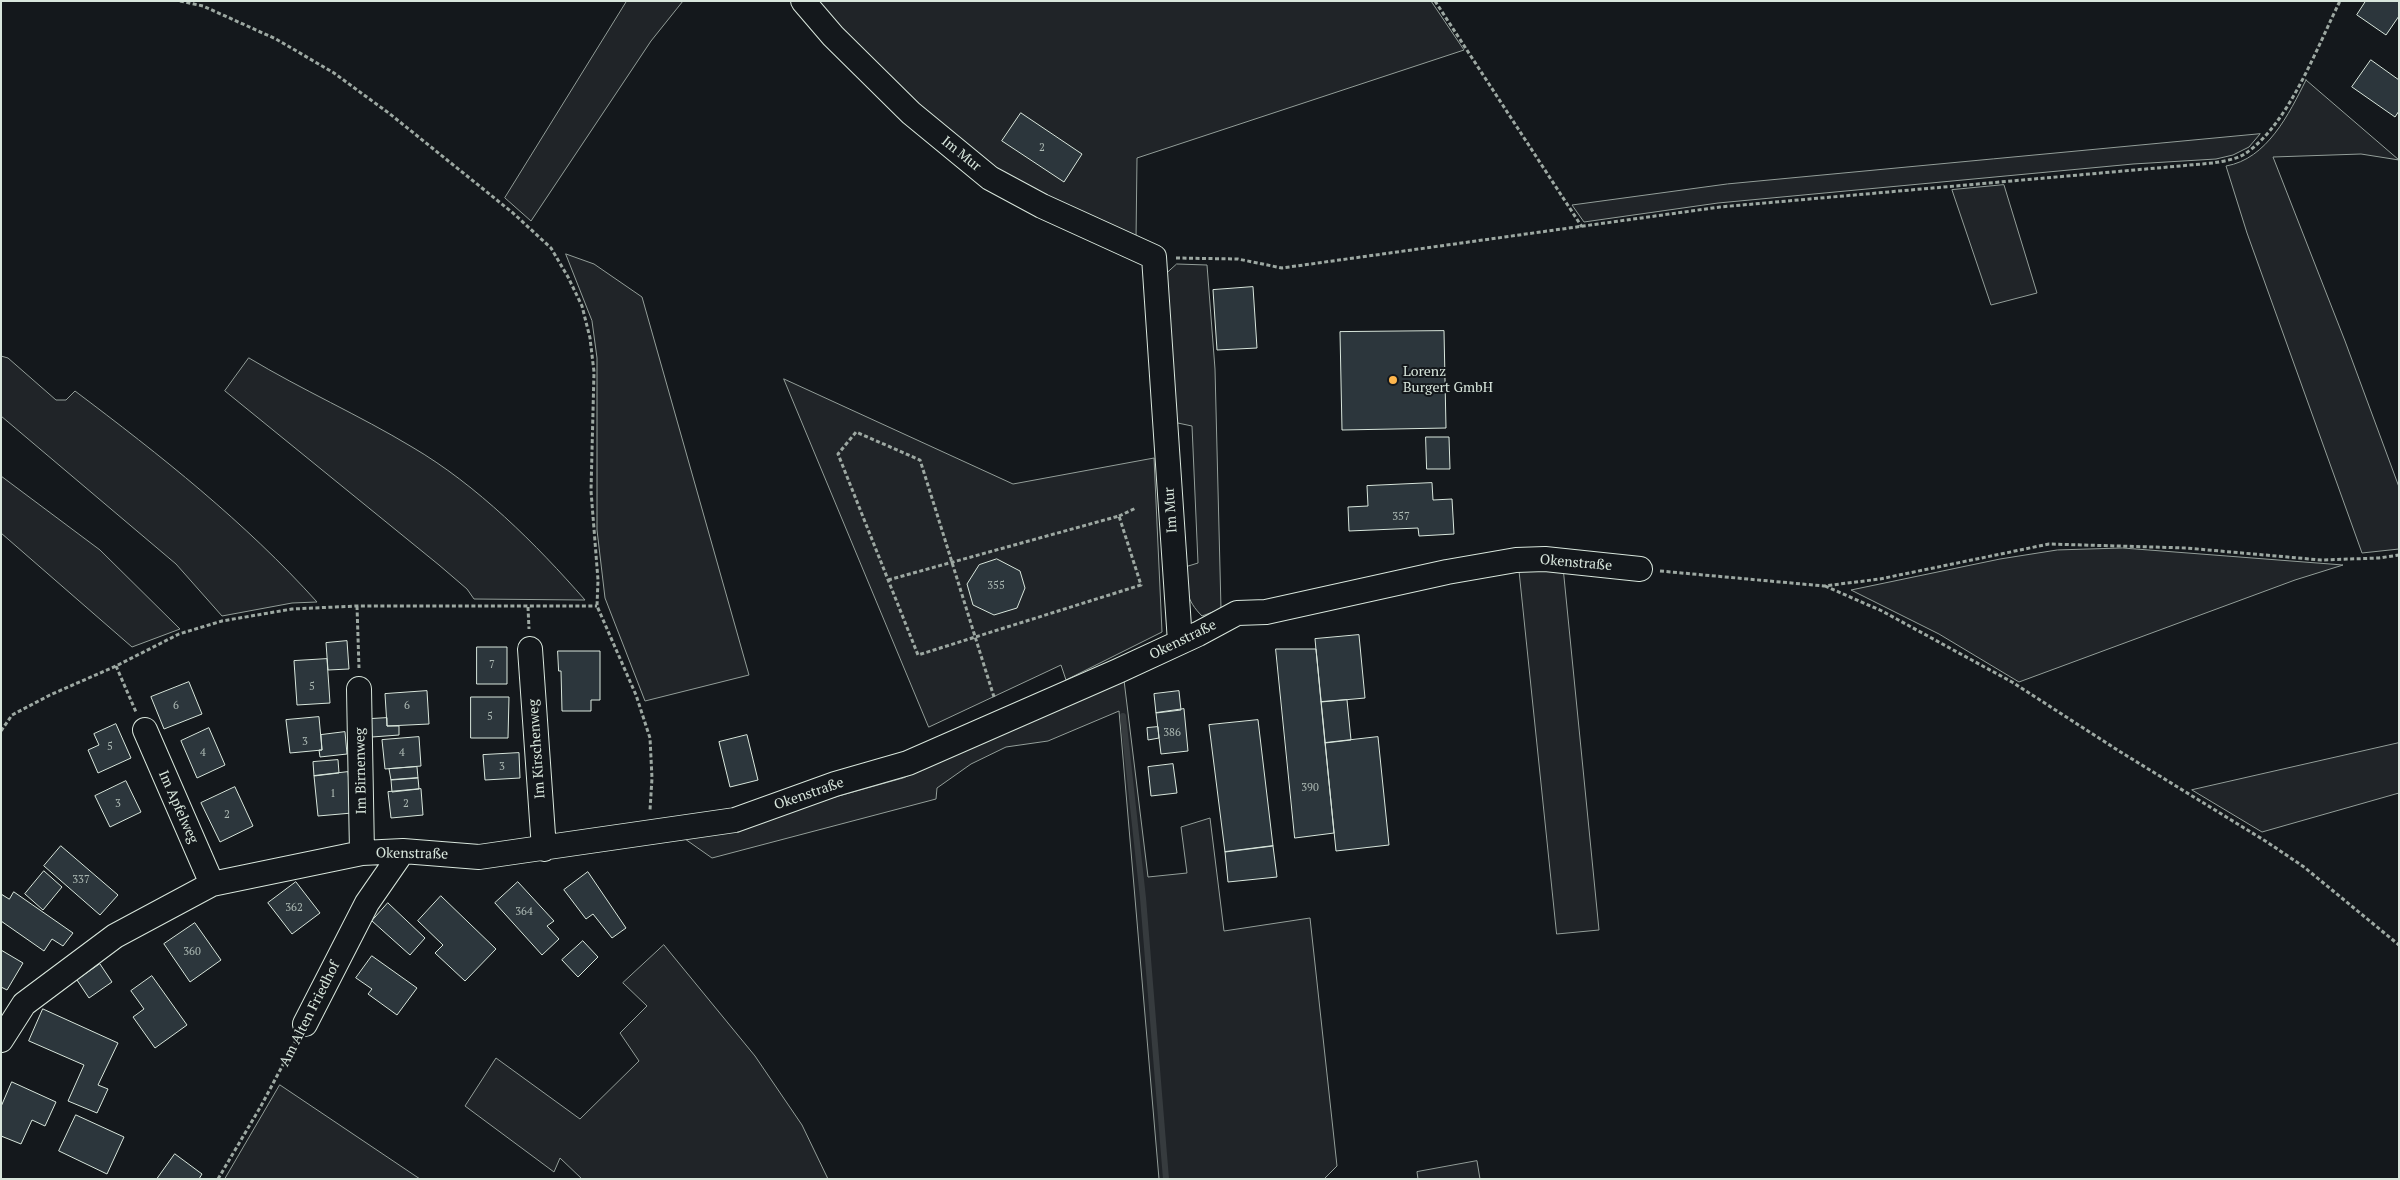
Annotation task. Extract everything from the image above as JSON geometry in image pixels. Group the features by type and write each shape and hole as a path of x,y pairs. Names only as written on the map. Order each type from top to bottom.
{"street":[{"name":"Im Mur","path":"803,1 833,36 911,113 990,178 1042,206 1154,257 1180,642"},
{"name":"Okenstraße","path":"1,1040 24,1004 115,936 212,884 362,854 403,851 479,857 735,820 835,784 908,763 1180,642 1237,613 1266,612 1447,572 1516,560 1546,559 1640,569"},
{"name":"Im Kirschenweg","path":"530,649 544,849"},
{"name":"Im Birnenweg","path":"359,688 362,854"},
{"name":"Im Apfelweg","path":"145,730 212,884"},
{"name":"Am Alten Friedhof","path":"305,1024 367,903 403,851"}],"path":[{"path":"180,1 203,6 276,39 334,73 390,114 513,212 550,248 582,306 590,338 594,372 591,491 598,580 597,606 636,695 650,738 652,778 648,834"},
{"path":"1435,1 1582,227"},
{"path":"1154,257 1238,259 1282,268 1720,207 2203,164 2230,159 2246,154 2266,136 2284,114 2340,1"},
{"path":"994,697 975,637 920,460 856,432 838,454 918,654 975,637 1141,585 1119,516"},
{"path":"888,580 1119,516 1136,508"},
{"path":"1640,569 1824,586 1880,579 2049,544 2186,548 2321,560 2379,558 2399,555"},
{"path":"1824,586 1882,611 2012,682 2304,867 2399,945"},
{"path":"1,731 12,715 179,634 222,621 292,609 357,606 597,606"},
{"path":"357,606 359,688"},
{"path":"116,666 145,730"},
{"name":"Am Alten Friedhof","path":"218,1179 261,1106 305,1024"}],"shaded area":[{"path":"627,1 683,1 651,41 531,221 505,198"},
{"path":"814,1 1431,1 1464,50 1137,158 1136,240 982,164 928,119"},
{"path":"2306,80 2399,160 2361,154 2273,157 2345,341 2399,487 2399,549 2362,553 2247,233 2226,166 2241,162 2265,145 2284,120"},
{"path":"2260,134 2249,147 2233,155 2216,159 2133,164 1718,203 1584,222 1572,205 1727,184"},
{"path":"2004,185 2037,293 1991,305 1952,190"},
{"path":"566,254 594,264 642,297 749,675 645,701 605,598 597,530 597,358 592,321"},
{"path":"1177,264 1207,265 1215,369 1221,609 1202,616 1190,599 1185,575 1185,567 1198,563 1192,426 1173,422 1166,274"},
{"path":"1,356 8,358 56,400 66,400 75,391 139,440 261,544 317,602 292,603 222,616 176,564 1,416"},
{"path":"249,358 392,435 460,479 526,537 585,600 474,599 467,589 439,565 225,391"},
{"path":"784,379 1013,484 1154,458 1162,632 1066,680 1061,665 929,727"},
{"path":"1,476 100,550 180,629 132,647 1,533"},
{"path":"2123,548 2343,565 2295,580 2019,682 1939,634 1851,590 2000,559 2057,550"},
{"path":"1519,567 1563,567 1599,930 1557,934"},
{"path":"1124,680 1148,877 1187,873 1181,827 1210,818 1224,931 1310,918 1337,1166 1324,1179 1159,1179 1119,711 1048,741 1006,747 971,764 937,788 936,799 712,858 685,839 903,778"},
{"path":"2399,743 2399,793 2262,832 2192,790"},
{"path":"664,945 755,1056 802,1125 828,1179 582,1179 560,1158 554,1172 465,1106 496,1058 580,1119 639,1061 620,1033 647,1006 623,983"},
{"path":"280,1085 420,1179 225,1179"},
{"path":"1477,1161 1480,1179 1418,1179 1417,1172"}],"building":[{"path":"2366,1 2399,1 2399,16 2386,35 2357,15"},
{"path":"2371,60 2399,80 2399,111 2395,117 2352,87"},
{"path":"1021,113 1082,154 1064,182 1002,141"},
{"path":"1253,287 1257,348 1217,350 1213,290"},
{"name":"Lorenz Burgert GmbH","path":"1444,331 1446,428 1342,430 1340,332"},
{"path":"1426,437 1449,437 1450,469 1427,469"},
{"path":"1432,483 1433,500 1452,499 1454,534 1419,536 1418,528 1349,531 1348,507 1368,506 1367,486"},
{"path":"997,559 1020,571 1025,588 1017,608 994,615 973,605 967,584 979,565"},
{"path":"1359,635 1365,698 1321,702 1315,639"},
{"path":"347,641 349,669 328,670 326,643"},
{"path":"477,647 507,647 507,684 477,684"},
{"path":"1276,649 1316,649 1334,833 1295,838"},
{"path":"558,651 600,651 600,700 591,700 591,711 562,711 561,671 559,671"},
{"path":"327,659 330,703 297,705 294,661"},
{"path":"189,682 202,714 164,729 151,697"},
{"path":"427,691 429,724 387,726 385,694"},
{"path":"1179,691 1181,710 1156,713 1154,694"},
{"path":"471,697 509,697 508,738 471,738"},
{"path":"1347,700 1351,740 1325,743 1321,702"},
{"path":"1184,709 1188,751 1161,754 1156,713"},
{"path":"319,717 322,750 290,753 286,720"},
{"path":"387,718 387,726 399,726 399,735 372,737 370,719"},
{"path":"1258,720 1273,846 1225,852 1209,725"},
{"path":"116,724 131,758 98,773 88,750 99,745 94,734"},
{"path":"1158,727 1159,738 1148,740 1147,728"},
{"path":"209,728 225,765 197,778 181,741"},
{"path":"345,732 347,754 320,757 319,750 322,750 321,735"},
{"path":"747,735 758,780 730,787 719,742"},
{"path":"419,737 421,766 385,769 382,740"},
{"path":"1378,737 1389,845 1336,851 1325,743"},
{"path":"519,753 520,778 485,780 483,755"},
{"path":"338,760 339,773 314,776 313,762"},
{"path":"1173,764 1177,793 1151,796 1148,767"},
{"path":"417,767 418,778 391,780 389,769"},
{"path":"348,772 352,813 318,816 314,776"},
{"path":"418,778 419,789 392,792 391,780"},
{"path":"126,781 141,812 110,827 95,796"},
{"path":"235,787 253,826 220,842 201,803"},
{"path":"421,789 423,815 391,818 388,792"},
{"path":"61,846 118,895 100,915 44,866"},
{"path":"1273,846 1277,877 1228,882 1225,852"},
{"path":"44,871 62,887 43,910 25,894"},
{"path":"588,872 626,928 612,938 593,914 586,919 564,890"},
{"path":"296,882 320,913 292,934 268,903"},
{"path":"518,882 554,921 547,926 559,939 542,955 495,903"},
{"path":"14,892 73,933 63,946 52,939 44,951 1,921 1,894 9,899"},
{"path":"441,896 496,949 465,981 435,953 443,945 418,921"},
{"path":"388,903 425,938 410,955 372,921"},
{"path":"195,923 221,960 190,982 164,944"},
{"path":"583,941 598,957 578,977 562,960"},
{"path":"1,950 23,963 7,990 1,987"},
{"path":"372,956 417,988 397,1015 368,994 372,989 356,978"},
{"path":"100,964 112,982 89,998 77,980"},
{"path":"152,976 187,1025 155,1048 133,1017 144,1009 131,991"},
{"path":"43,1009 118,1043 98,1085 108,1089 97,1113 68,1101 84,1065 29,1041"},
{"path":"12,1082 56,1102 45,1126 32,1120 21,1144 1,1136 1,1107"},
{"path":"76,1115 124,1137 107,1174 59,1151"},
{"path":"175,1154 202,1174 199,1179 157,1179"}],"waterway":[{"path":"1123,716 1143,898 1166,1179"}],"place":[{"name":"Lorenz Burgert GmbH","path":"1393,380"}]}
